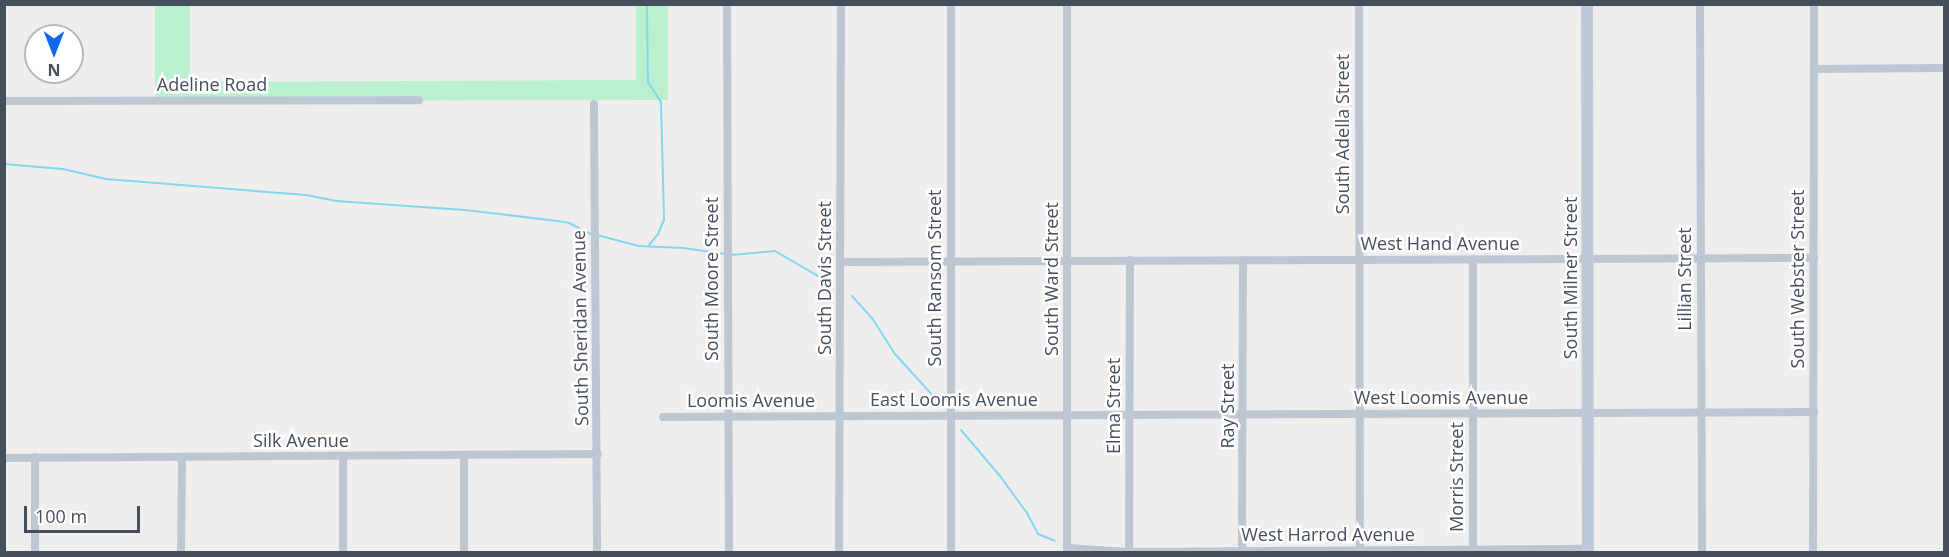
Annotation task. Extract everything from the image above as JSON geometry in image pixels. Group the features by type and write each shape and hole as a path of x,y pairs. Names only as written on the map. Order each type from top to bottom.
{"street":[{"name":"South Moore Street","path":"727,4 729,552"},
{"name":"South Davis Street","path":"840,552 841,4"},
{"name":"South Ransom Street","path":"951,4 951,552"},
{"name":"South Ward Street","path":"1067,4 1067,550"},
{"name":"South Adella Street","path":"1359,4 1360,551"},
{"name":"South Milner Street","path":"1587,4 1588,551"},
{"name":"Lillian Street","path":"1700,4 1702,552"},
{"name":"South Webster Street","path":"1813,552 1814,4"},
{"path":"1814,69 1944,68"},
{"name":"Adeline Road","path":"4,101 419,100"},
{"name":"South Sheridan Avenue","path":"594,104 597,552"},
{"name":"West Hand Avenue","path":"840,262 1814,258"},
{"name":"Morris Street","path":"1473,259 1473,550"},
{"name":"Elma Street","path":"1129,552 1130,260"},
{"name":"Ray Street","path":"1243,260 1243,552"},
{"name":"West Loomis Avenue","path":"1067,416 1814,412"},
{"name":"Loomis Avenue","path":"663,417 840,416"},
{"name":"East Loomis Avenue","path":"840,416 1067,416"},
{"name":"Silk Avenue","path":"4,458 598,454"},
{"path":"343,456 343,552"},
{"path":"464,456 464,552"},
{"path":"35,457 35,552"},
{"path":"181,552 182,457"},
{"name":"West Harrod Avenue","path":"1067,550 1129,552 1588,551"}],"green space":[{"path":"155,5 190,5 190,82 636,80 636,5 668,5 668,100 155,101"}],"waterway":[{"path":"647,4 648,82 661,102 664,220 658,234 649,245"},
{"path":"4,164 63,169 106,179 306,195 336,201 465,210 569,223 591,234"},
{"path":"597,235 639,246 683,248 726,254"},
{"path":"731,255 775,251 830,283"},
{"path":"852,296 872,318 895,354 936,399"},
{"path":"961,430 1000,476 1027,513 1038,534 1055,541"}]}
